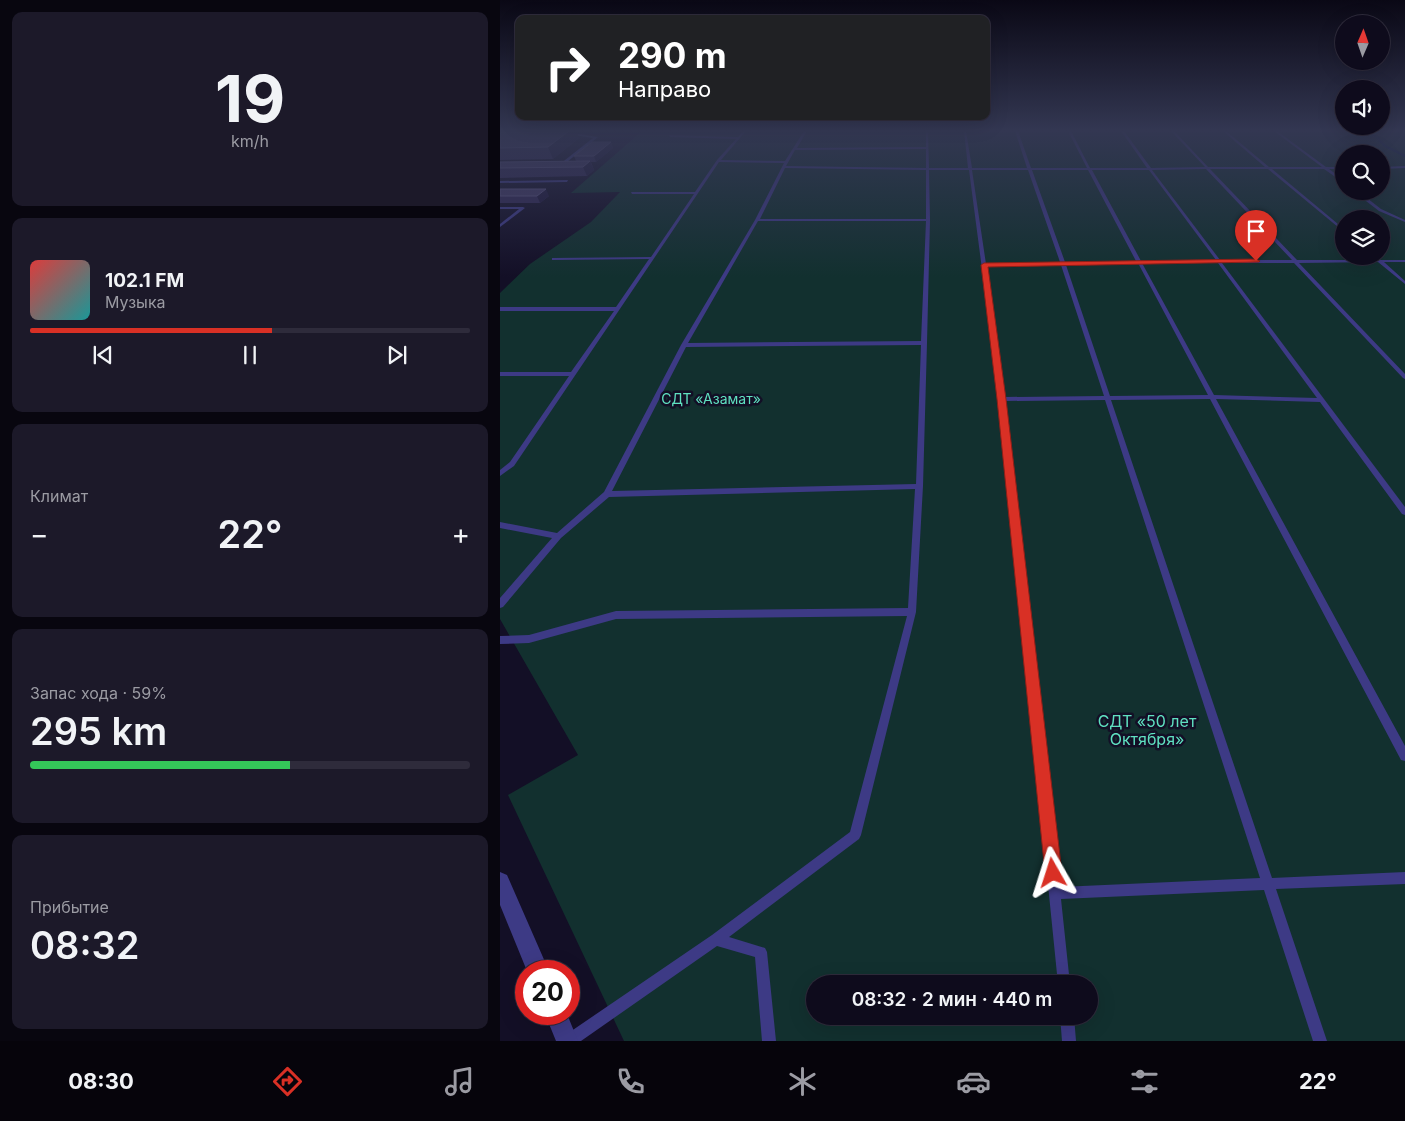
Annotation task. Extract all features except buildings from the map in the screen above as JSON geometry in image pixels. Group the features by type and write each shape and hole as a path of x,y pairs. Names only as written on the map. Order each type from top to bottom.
{"street":[{"path":"500,882 533,960"},
{"path":"561,1025 568,1041"}],"lane":[{"path":"500,474 512,464 706,180"},
{"path":"500,604 558,536 607,494 684,345 757,220 778,180"},
{"path":"568,1041 716,939 856,835 912,612 919,486 928,180"},
{"path":"971,180 1002,399 1063,975"},
{"path":"1032,180 1063,263 1320,1041"},
{"path":"1093,180 1405,756"},
{"path":"1158,180 1405,512"},
{"path":"1219,180 1405,377"},
{"path":"1281,180 1335,224"},
{"path":"500,182 567,181"},
{"path":"632,193 697,193"},
{"path":"1367,200 1380,210 1405,221"},
{"path":"500,208 524,208 500,226"},
{"path":"757,220 928,220"},
{"path":"554,259 652,258"},
{"path":"984,265 1335,260"},
{"path":"1390,261 1405,261"},
{"path":"1384,265 1405,283"},
{"path":"500,309 617,309"},
{"path":"684,345 924,343"},
{"path":"500,374 573,374"},
{"path":"1002,399 1210,397 1321,400"},
{"path":"607,494 919,486"},
{"path":"500,525 558,536"},
{"path":"500,640 529,639 616,615 912,612"},
{"path":"1056,893 1405,878"},
{"path":"716,939 761,952 769,1041"},
{"path":"1068,1025 1069,1041"}],"green space":[{"name":"СДТ «50 лет Октября»","path":"586,180 1335,180 1335,200 1390,200 1390,180 1405,180 1405,1041 624,1041 508,795 578,755 500,619 500,293 530,264 591,222 620,192 571,193"}],"route":[{"path":"1053,873 1002,399 984,265 1256,261"}],"park label":[{"name":"СДТ «Азамат»","path":"711,399"}]}
